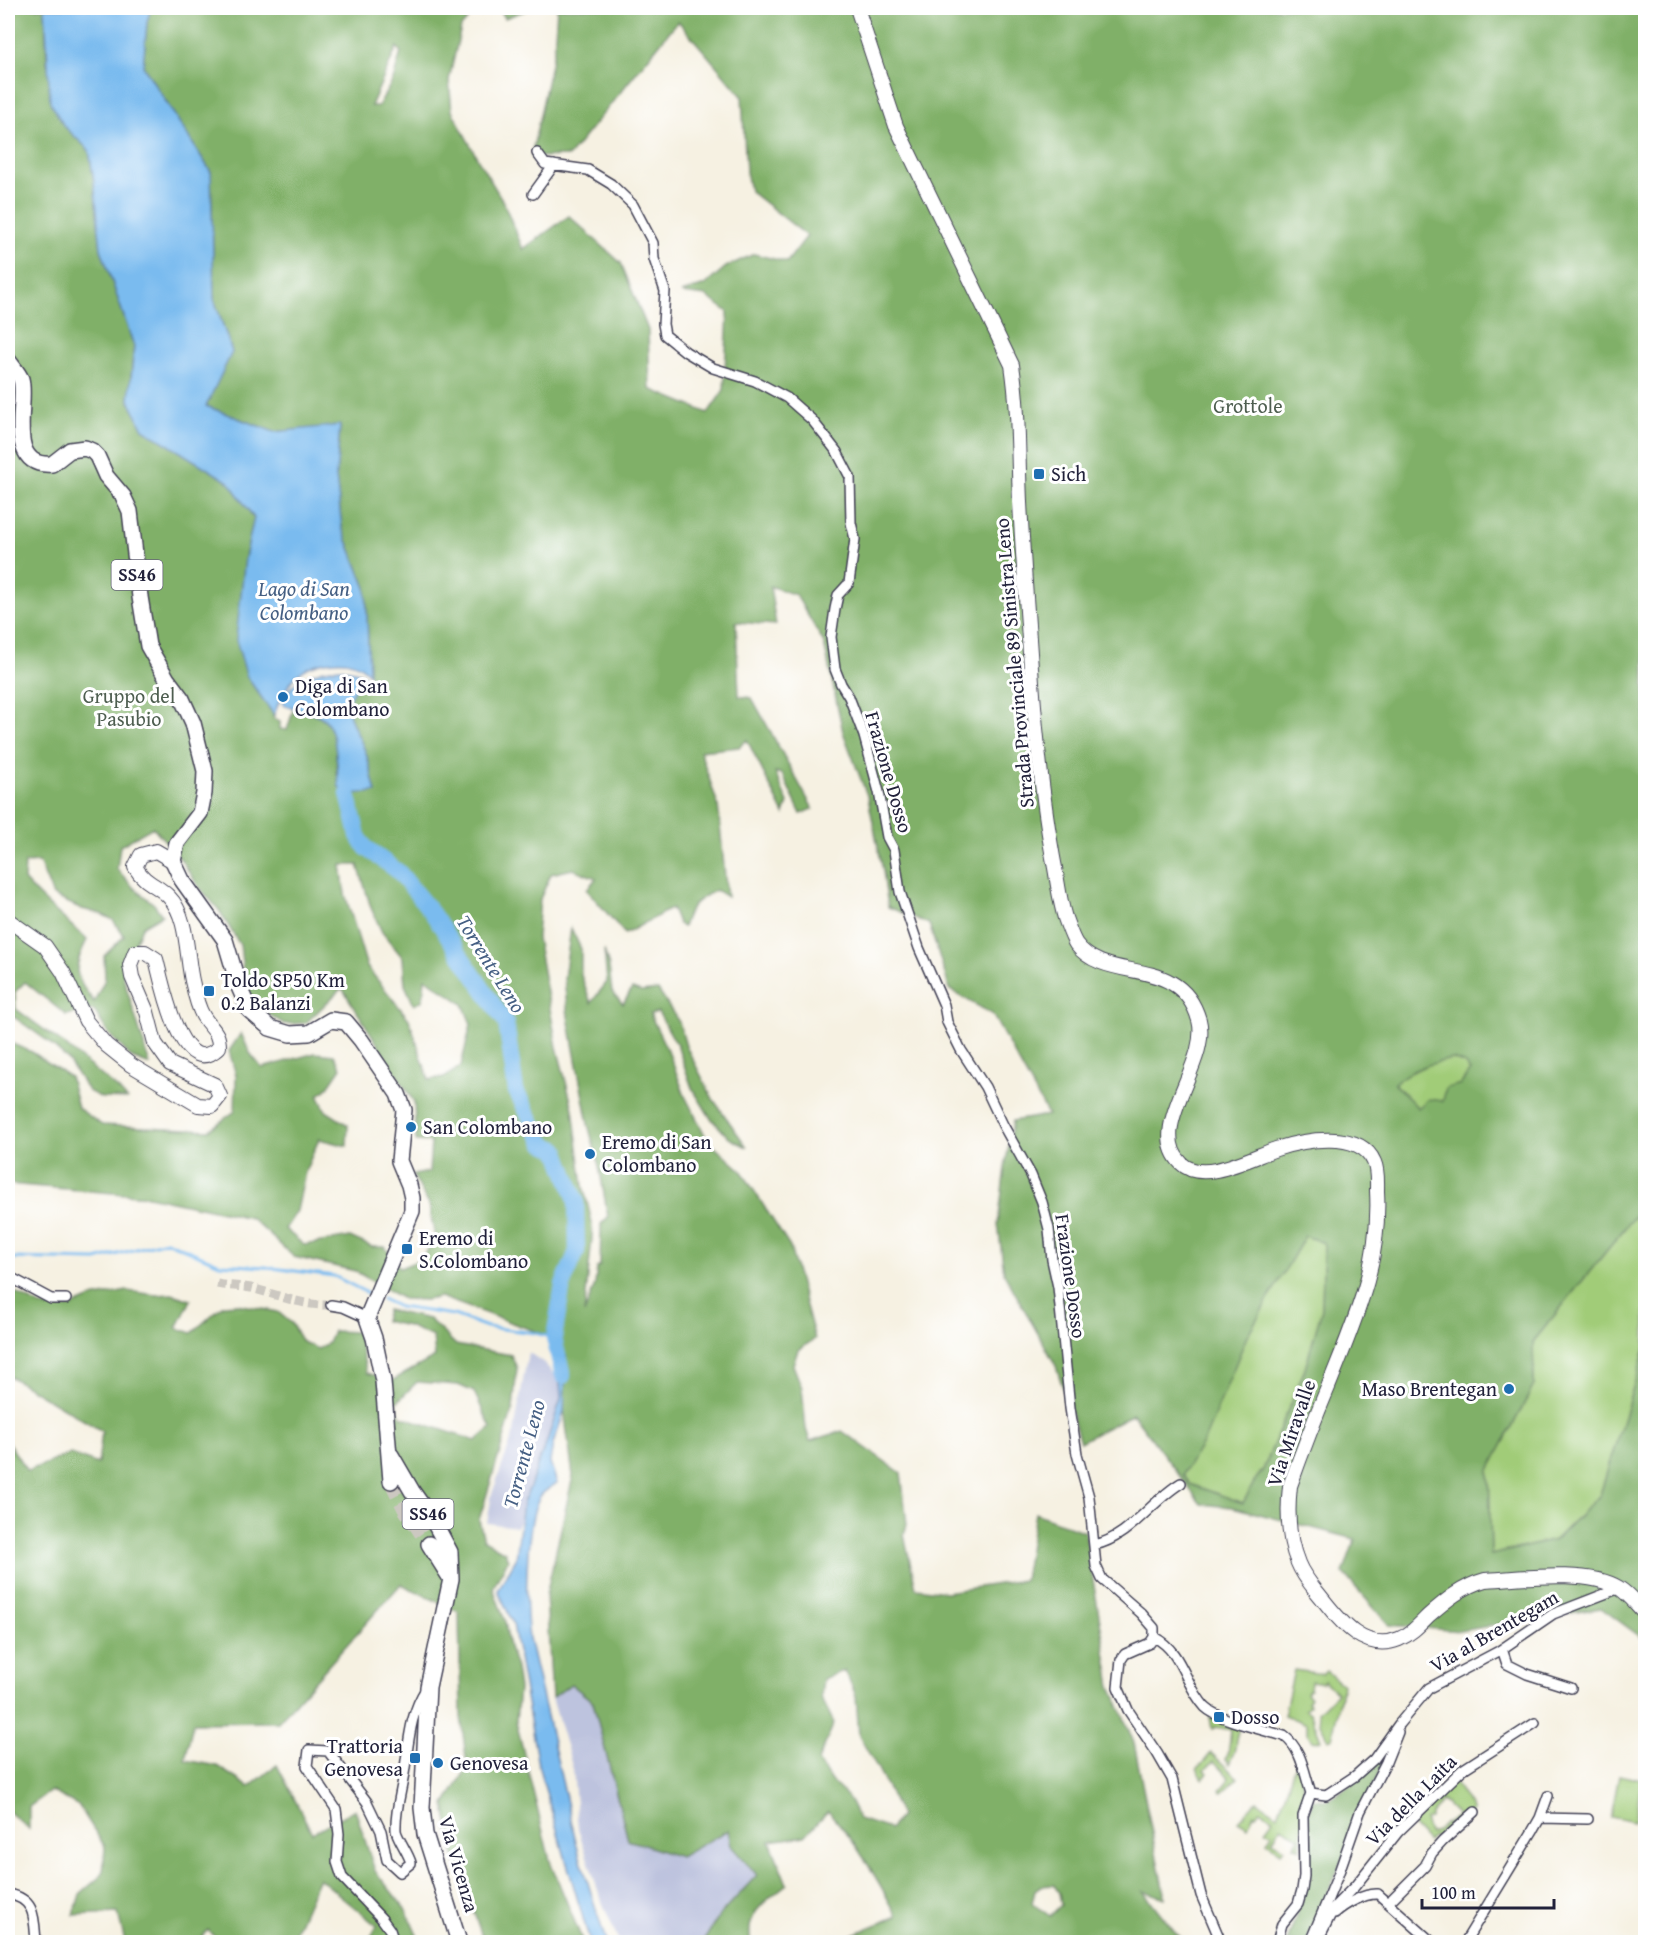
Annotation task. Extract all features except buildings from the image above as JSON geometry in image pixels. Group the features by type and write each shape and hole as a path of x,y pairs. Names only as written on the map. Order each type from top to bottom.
{"main road":[{"name":"SS46","path":"8,360 21,381 22,441 31,458 38,463 52,464 70,450 85,448 93,451 106,476 123,496 130,511 148,646 167,679 182,699 193,723 205,771 200,813 177,843 173,861"},
{"path":"173,861 182,880 225,940 239,987 249,1010 270,1028 290,1034 309,1032 332,1020 346,1022 398,1094 404,1110 399,1161 409,1185 412,1211 368,1314"},
{"name":"SS46","path":"368,1314 383,1381 390,1452 450,1552 451,1579 428,1687"},
{"path":"390,1452 391,1480"},
{"name":"SS46","path":"429,1544 451,1579"},
{"name":"Via Vicenza","path":"428,1687 423,1822 459,1942"}],"street":[{"name":"Strada Provinciale 89 Sinistra Leno","path":"857,8 896,126 1012,365 1017,399 1020,502 1038,767 1050,845 1065,918 1076,944 1093,958 1170,981 1188,997 1194,1006 1201,1031 1199,1046 1171,1126 1171,1147 1177,1159 1185,1168 1200,1172 1214,1170 1289,1145 1340,1139 1354,1142 1370,1155 1377,1171 1379,1219 1373,1265"},
{"name":"Frazione Dosso","path":"537,153 544,164 588,170 612,184 633,205 652,243 654,259 665,291 663,324 666,335 687,352 714,368 755,381 787,398 812,420 837,452 850,477 851,523 855,539 849,583 838,595 835,609 831,637 835,669 864,736 879,792 887,837 894,850 900,892 919,948 944,1005 947,1022 961,1050 985,1087 1011,1141 1031,1175 1042,1202 1049,1229 1059,1294 1074,1438 1089,1497 1094,1543"},
{"path":"533,194 554,165"},
{"path":"8,920 45,946 63,972 86,1021 106,1045 131,1065 198,1105 212,1106 220,1096 214,1085 170,1064 155,1042 147,1012 132,977 130,965 135,952 145,952 156,959 172,1020 184,1041 196,1055 211,1055 219,1047 219,1035 202,1014 192,983 186,938 180,917 170,897 142,878 135,867 141,855 156,851 173,861"},
{"name":"Via Miravalle","path":"1373,1265 1357,1316 1290,1486 1288,1516 1290,1531 1298,1563 1311,1585 1342,1624 1353,1633 1364,1639 1387,1642 1412,1631 1459,1591 1472,1583 1485,1580 1580,1576 1602,1580 1620,1588 1646,1614"},
{"path":"8,1276 51,1299 66,1299"},
{"path":"331,1305 368,1314"},
{"path":"1181,1483 1159,1499 1148,1512 1130,1526 1102,1544 1094,1543 1098,1572 1154,1628 1155,1637 1150,1643 1125,1654 1119,1667 1118,1687 1128,1710 1172,1779 1201,1895 1221,1942"},
{"name":"Via al Brentegam","path":"1311,1793 1326,1795 1374,1760 1399,1724 1429,1688 1503,1649 1553,1614 1620,1588"},
{"path":"1155,1637 1172,1649 1194,1691 1206,1708 1217,1714 1284,1736 1301,1758 1311,1793 1303,1816 1305,1876 1298,1904 1282,1924 1277,1942"},
{"path":"1503,1649 1507,1664 1515,1669 1571,1688"},
{"path":"394,1942 390,1930 382,1919 342,1877 337,1862 339,1834 336,1809 307,1767 309,1750 328,1751 367,1802 381,1831 387,1860 400,1872 411,1863 408,1852 396,1832 401,1789 413,1716 419,1700 428,1687"},
{"name":"Via della Laita","path":"1317,1942 1335,1906 1355,1886 1398,1832 1450,1780 1535,1723"},
{"name":"Via al Brentegam","path":"1310,1942 1338,1875 1360,1812 1398,1734 1399,1724"},
{"path":"1465,1942 1540,1818 1548,1796"},
{"path":"1389,1902 1425,1866 1432,1853 1443,1841 1475,1812"},
{"path":"1540,1818 1588,1819"},
{"path":"1329,1920 1339,1909 1373,1893 1378,1894 1432,1942"},
{"path":"8,1894 26,1901 32,1908 36,1942"}],"shaded area":[{"path":"528,1352 544,1363 560,1381 561,1399 523,1502 521,1519 516,1527 487,1523 492,1494 514,1432"},
{"path":"571,1683 593,1702 628,1840 728,1830 731,1846 757,1875 719,1916 703,1942 619,1942 600,1897 578,1829 573,1769 552,1698"}],"green space":[{"path":"8,8 45,8 47,63 64,126 89,150 101,249 134,346 129,400 143,429 229,482 254,518 245,558 247,677 274,715 273,718 280,722 280,729 287,730 294,708 315,714 327,721 335,742 337,774 362,792 375,792 367,756 349,713 348,704 356,686 366,677 371,686 374,683 369,674 366,588 342,528 336,477 340,426 274,432 206,406 232,352 214,299 211,172 143,66 147,22 151,8 478,8 461,27 449,80 452,111 503,201 523,249 569,216 621,263 648,330 650,389 708,413 724,390 728,312 706,296 681,293 705,285 726,267 754,254 787,262 807,236 750,191 746,172 742,96 678,21 569,156 531,157 554,50 557,8 1645,8 1645,1203 1533,1342 1534,1385 1489,1470 1491,1555 1555,1540 1600,1495 1645,1349 1645,1640 1601,1608 1460,1631 1389,1625 1343,1573 1355,1539 1232,1507 1201,1504 1133,1414 1080,1442 1056,1366 1004,1273 998,1224 1013,1121 1048,1115 992,1014 950,990 929,924 888,907 868,798 843,732 824,643 796,595 770,586 776,625 736,622 739,696 752,698 813,809 801,814 782,774 775,772 788,803 784,814 747,740 739,747 700,751 718,805 727,897 716,890 703,897 688,913 683,927 678,923 672,908 625,934 587,890 596,878 573,869 551,874 540,899 537,938 557,1047 573,1109 583,1185 592,1222 584,1314 595,1284 597,1268 600,1266 601,1224 608,1217 568,1017 564,978 571,928 581,949 581,975 591,1003 607,982 604,950 609,966 612,992 623,1004 632,989 641,992 658,990 679,1022 686,1046 713,1099 747,1147 729,1138 710,1117 692,1088 677,1045 658,1012 650,1014 670,1056 685,1096 708,1141 741,1170 790,1247 815,1339 798,1350 793,1365 802,1388 806,1429 810,1441 842,1431 901,1473 907,1524 904,1535 916,1588 946,1592 1024,1580 1035,1513 1085,1532 1111,1686 1134,1743 1165,1898 1143,1891 1183,1942 843,1942 842,1939 897,1916 866,1861 828,1811 805,1836 770,1841 787,1884 765,1902 754,1915 750,1932 751,1942 703,1942 719,1916 757,1875 731,1846 728,1830 680,1857 628,1840 593,1702 571,1684 552,1698 546,1595 573,1476 554,1338 440,1297 426,1300 403,1299 355,1271 294,1257 251,1218 148,1196 8,1184 8,1042 32,1052 70,1077 78,1108 102,1125 209,1130 235,1111 236,1075 229,1051 241,1033 250,1053 262,1068 315,1053 334,1055 341,1068 326,1090 318,1095 326,1111 348,1125 347,1146 319,1139 305,1172 297,1211 285,1229 304,1245 350,1237 372,1247 385,1247 400,1268 422,1259 435,1238 429,1205 413,1175 429,1172 431,1142 416,1141 414,1102 342,988 306,1023 284,1024 262,1010 245,988 240,945 219,910 153,827 120,846 117,869 134,888 154,904 162,915 143,926 123,976 150,1065 132,1058 108,1033 94,1010 66,1015 25,982 15,992 16,1009 61,1042 127,1099 102,1098 88,1091 67,1059 46,1040 11,1015 8,1017","holes":["397,47 401,52 393,80 378,106 371,106","39,862 53,896 113,920 124,936 104,956 105,979 94,1002 82,985 77,972 79,958 87,940 38,896 24,880 25,863","341,865 358,865 371,908 382,932 403,958 405,985 414,1005 423,1000 425,978 463,1004 471,1024 461,1066 447,1076 429,1080 409,1019 367,967 345,894","1453,1059 1465,1064 1470,1071 1461,1084 1446,1088 1443,1101 1428,1099 1418,1108 1394,1083 1415,1070","1305,1236 1324,1243 1322,1309 1305,1369 1263,1470 1243,1503 1190,1484 1183,1474 1205,1439 1247,1336","845,1670 856,1696 859,1736 901,1816 889,1829 859,1819 848,1797 831,1781 818,1761 834,1723 821,1697 823,1679","1054,1885 1059,1893 1061,1905 1050,1916 1032,1903 1035,1891 1040,1886"]},
{"path":"499,8 532,8 505,18"},
{"path":"1453,1059 1465,1064 1470,1071 1461,1084 1443,1101 1418,1108 1393,1082 1430,1063"},
{"path":"1645,1203 1645,1349 1600,1495 1555,1540 1491,1555 1489,1470 1534,1385 1533,1342"},
{"path":"1305,1235 1324,1243 1322,1309 1305,1369 1263,1470 1243,1503 1189,1484 1183,1474 1205,1438 1247,1336"},
{"path":"8,1289 41,1306 68,1308 91,1298 127,1291 156,1295 172,1294 191,1300 177,1328 192,1333 223,1305 237,1304 278,1312 291,1323 302,1342 318,1349 328,1343 333,1331 357,1332 367,1373 393,1380 435,1357 433,1337 408,1326 384,1321 387,1310 429,1319 456,1345 511,1355 517,1368 513,1409 479,1520 484,1540 505,1552 508,1560 493,1588 505,1621 509,1647 516,1668 519,1689 516,1721 550,1861 583,1942 484,1942 453,1852 445,1805 467,1768 461,1716 459,1612 401,1584 278,1722 193,1723 185,1760 217,1766 249,1787 277,1765 312,1833 355,1809 375,1871 406,1910 420,1942 368,1942 377,1926 319,1878 291,1942 219,1942 208,1930 198,1942 125,1942 118,1913 74,1915 80,1894 103,1874 105,1847 79,1806 51,1791 29,1807 29,1829 8,1811 8,1442 27,1471 70,1454 98,1464 102,1431 11,1377 8,1378","holes":["417,1382 458,1385 474,1392 491,1428 476,1441 400,1416 396,1403"]},
{"path":"1294,1670 1323,1674 1326,1671 1343,1685 1332,1738 1328,1739 1320,1724 1318,1712 1337,1693 1324,1681 1323,1683 1311,1681 1310,1689 1306,1693 1310,1698 1307,1702 1310,1705 1305,1709 1311,1714 1321,1740 1314,1742 1307,1734 1307,1724 1284,1715"},
{"path":"1210,1717 1240,1727 1229,1764 1225,1759 1228,1755 1231,1730 1216,1727 1212,1729"},
{"path":"1395,1735 1307,1942 1287,1942 1306,1888 1309,1870 1307,1818 1313,1799 1330,1799 1349,1785 1366,1771"},
{"path":"1211,1753 1238,1778 1222,1792 1220,1790 1230,1778 1214,1761 1205,1770 1208,1773 1203,1779 1197,1768"},
{"path":"1297,1759 1306,1796 1300,1849 1294,1846 1299,1837 1281,1827 1272,1841 1284,1848 1281,1852 1267,1842 1272,1833 1265,1830 1273,1819 1260,1810 1256,1815 1254,1814 1248,1827 1238,1821 1257,1801 1278,1815"},
{"path":"1619,1775 1642,1780 1634,1822 1611,1817"},
{"path":"1454,1781 1473,1811 1439,1841 1433,1836 1428,1842 1411,1824","holes":["1443,1801 1457,1815 1447,1825 1445,1823 1437,1831 1429,1833 1425,1820 1431,1818 1431,1814"]}],"water":[{"name":"Lago di San Colombano","path":"45,8 151,8 147,22 143,66 211,172 214,299 232,352 206,406 274,432 340,425 336,477 342,528 366,588 369,674 358,665 345,661 313,665 296,676 289,684 274,715 247,677 236,640 245,558 254,518 229,482 143,429 129,400 134,346 101,249 89,150 64,126 50,102"},
{"path":"340,668 355,671 366,677 356,686 348,704 352,721 367,756 376,792 348,794 339,787 336,748 331,729 326,721 316,714 283,705 285,696 296,683 313,674"},
{"path":"566,1355 564,1412 553,1444 550,1462 557,1483 539,1498 531,1527 527,1566 528,1624 529,1638 578,1850 606,1942 590,1942 538,1765 513,1624 498,1590 516,1559 523,1502 561,1399 560,1381 553,1357"}],"waterway":[{"name":"Torrente Leno","path":"348,794 358,836 366,848 399,872 432,913 506,1023 516,1091 544,1144 557,1149 576,1200 577,1251 563,1284 554,1338 563,1376"},
{"path":"8,1256 10,1258 96,1260 166,1241 220,1264 334,1276 373,1296"},
{"path":"382,1299 399,1307 454,1315 487,1327 535,1333 554,1338"}],"tunnel":[{"path":"217,1284 251,1288 310,1304 331,1305"},
{"path":"391,1481 405,1509 429,1544"}],"place":[{"name":"Sich","path":"1039,474"},
{"name":"Diga di San Colombano","path":"283,697"},
{"name":"Toldo SP50 Km 0.2 Balanzi","path":"209,991"},
{"name":"San Colombano","path":"411,1127"},
{"name":"Eremo di San Colombano","path":"590,1154"},
{"name":"Eremo di S.Colombano","path":"407,1249"},
{"name":"Maso Brentegan","path":"1509,1389"},
{"name":"Dosso","path":"1219,1717"},
{"name":"Trattoria Genovesa","path":"415,1758"},
{"name":"Genovesa","path":"438,1763"}],"park label":[{"name":"Grottole","path":"1248,406"},
{"name":"Gruppo del Pasubio","path":"129,708"}]}
